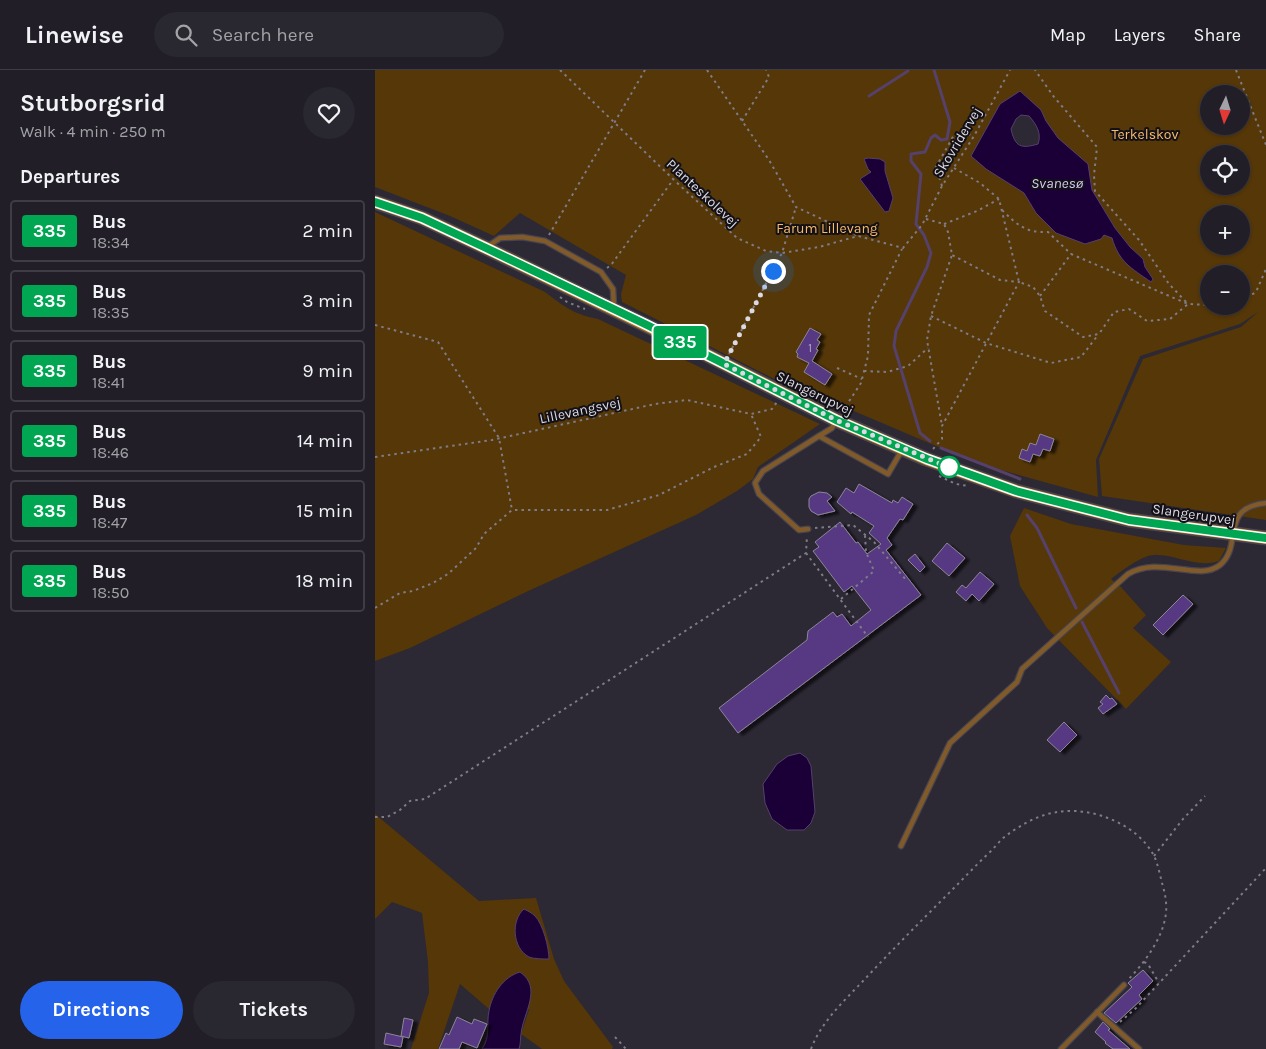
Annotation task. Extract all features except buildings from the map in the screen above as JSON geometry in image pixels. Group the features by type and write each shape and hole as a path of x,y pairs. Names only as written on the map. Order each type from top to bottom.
{"main road":[{"name":"Slangerupvej","path":"375,202 422,218 614,309 782,394 842,417 903,449 927,459 1016,491 1129,520 1266,538"}],"lane":[{"path":"486,248 500,238 522,237 545,241 601,272 613,289 614,309"},
{"path":"808,529 799,530 759,494 755,483 763,471 832,428 842,417"},
{"path":"819,436 888,474 903,449"},
{"path":"901,846 950,743 1017,682 1022,669 1128,574 1135,570 1162,566 1201,571 1221,564 1229,552 1235,523 1245,509 1256,504 1266,503"},
{"path":"1061,1049 1124,985"},
{"path":"1097,1012 1139,1049"}],"path":[{"name":"Planteskolevej","path":"560,70 737,238 766,251 782,253 819,247 858,236"},
{"path":"545,241 645,70"},
{"path":"707,70 769,160 796,207 858,236 903,248 869,315 868,356 862,379 842,417"},
{"path":"742,121 769,77 766,70"},
{"name":"Skovridervej","path":"903,248 922,225 942,186 974,136 1011,70"},
{"path":"1035,70 1053,97 1097,147 1094,175 1095,190 1139,240 1169,284 1188,304"},
{"path":"1235,70 1266,144"},
{"path":"942,186 936,167 954,135 962,132 974,136"},
{"path":"942,426 1019,282 999,199 980,183 954,168"},
{"path":"601,272 611,265 674,180"},
{"path":"925,219 944,224 977,211 999,199"},
{"path":"724,364 782,253 796,207"},
{"path":"1001,208 1016,224 1031,232 1048,232 1071,254 1188,304 1200,305"},
{"path":"935,446 942,439 942,426 927,340 931,316 952,255 948,232 944,224"},
{"path":"1040,296 1071,254"},
{"path":"952,255 1000,280 1019,282 1033,287 1040,296 1045,311 1083,337 1099,334"},
{"path":"1250,296 1256,292 1266,269"},
{"path":"931,316 986,342 1051,363 1081,357 1114,312 1129,309 1147,321 1170,319 1188,304"},
{"path":"375,325 438,342 499,438 512,510"},
{"path":"864,371 887,372 906,366 928,348"},
{"path":"837,368 862,379"},
{"path":"375,608 400,593 413,592 448,574 476,548 484,534 512,510 607,510 659,495 714,467 747,454 761,437 751,414 772,409 782,394"},
{"name":"Lillevangsvej","path":"375,457 499,438 655,404 687,400 751,414"},
{"path":"868,637 805,553 808,529 853,525 884,553 907,581"},
{"path":"841,599 874,571 866,552 865,535"},
{"path":"375,817 387,817 401,810 410,801 425,799 805,553"},
{"path":"1154,856 1183,819 1205,796"},
{"path":"811,1049 822,1026 902,940 1006,836 1037,817 1058,812 1095,813 1112,819 1131,831 1154,856 1165,896 1166,912 1162,928 1144,962 1124,985"},
{"path":"1114,1028 1159,983 1266,868"},
{"path":"1144,962 1148,964 1159,983"},
{"path":"615,1037 626,1049"}],"green space":[{"name":"Farum Lillevang","path":"375,70 1266,70 1266,520 1102,496 1099,459 1143,359 1241,327 1258,312 1240,324 1140,356 1096,460 1098,497 976,463 849,409 836,410 622,302 621,294 626,275 520,213 494,236 450,216 375,187","holes":["1020,91 1041,110 1058,138 1088,164 1092,190 1115,228 1130,247 1143,259 1145,267 1153,279 1112,238 1036,213 1024,193 1009,182 984,131"]},
{"path":"375,212 545,292 576,312 598,319 820,424 758,467 753,479 737,491 696,515 526,592 410,648 375,661"},
{"path":"1024,508 1071,524 1184,545 1226,548 1219,561 1211,563 1152,555 1133,563 1111,579 1121,587 1146,615 1133,628 1171,662 1126,709 1047,628 1020,586 1010,536"},
{"path":"375,814 479,901 536,898 554,959 564,981 613,1047 612,1049 542,1049 521,1034 529,1010 502,983 489,1009 460,984 438,1049 411,1049 429,993 428,962 422,913 392,902 375,919"}],"water":[{"name":"Svanesø","path":"1020,91 1041,110 1058,138 1088,164 1092,190 1115,228 1130,247 1143,259 1145,267 1153,279 1151,282 1122,259 1112,238 1104,235 1101,239 1085,244 1056,233 1036,213 1024,193 986,169 971,156 1000,104","holes":["1021,115 1029,116 1038,129 1039,140 1038,144 1023,146 1017,143 1011,129 1016,119"]},
{"path":"864,159 880,159 885,162 885,171 893,198 889,211 885,212 860,179 871,172"},
{"path":"800,753 807,758 811,766 815,812 811,823 804,830 787,830 772,819 765,803 763,784 777,764 788,756"},
{"path":"524,909 535,916 541,925 547,943 549,959 529,957 519,947 515,927"},
{"path":"520,972 527,978 531,993 522,1026 519,1049 482,1049 487,1035 488,1016 493,998 499,987 508,978"}],"waterway":[{"path":"930,441 920,433 894,346 896,331 927,267 931,253 924,235 916,224 921,174 911,161 911,154 925,152 931,138 935,135 941,140 947,139 950,122 934,70"},
{"path":"869,96 908,71"},
{"path":"941,448 1020,479"},
{"path":"1027,515 1037,528 1076,608"},
{"path":"1082,622 1119,693"}],"bus line":[{"name":"335","path":"375,202 422,218 486,248 647,325 836,420 966,474 1016,491 1129,520 1266,538"}],"route":[{"path":"773,271 724,364 836,420 953,469 949,467"}],"park label":[{"name":"Terkelskov","path":"1145,134"}]}
